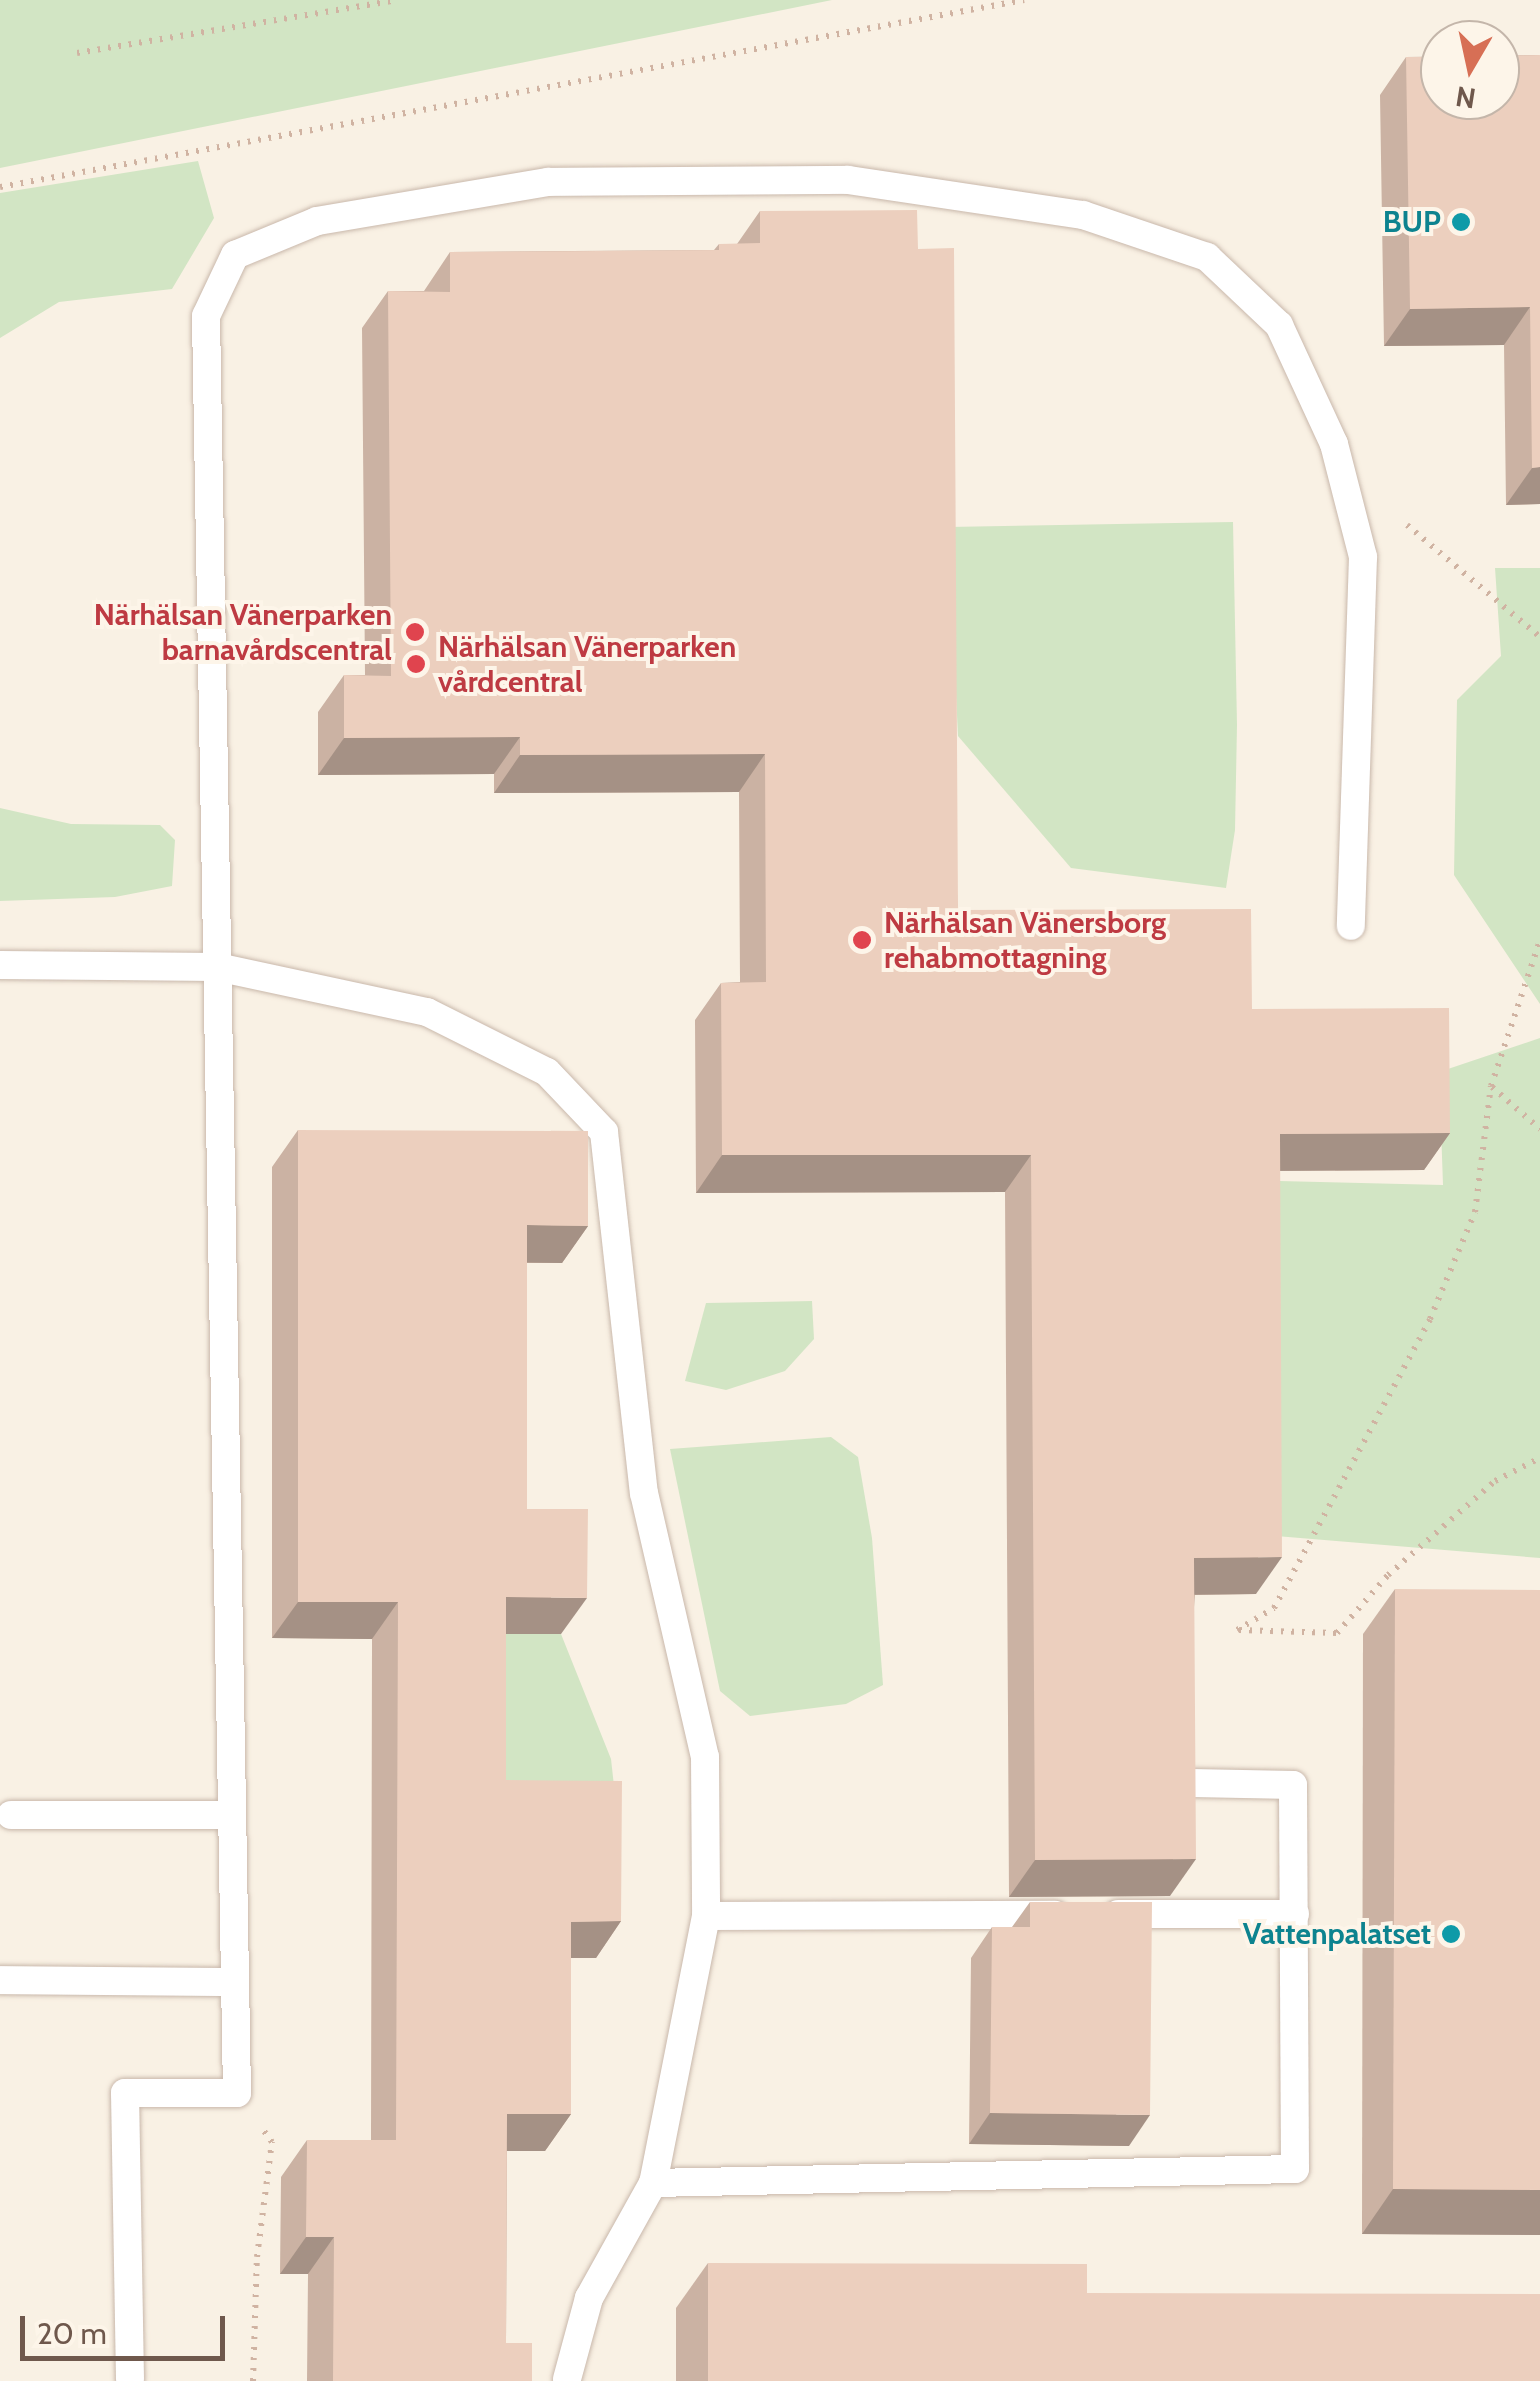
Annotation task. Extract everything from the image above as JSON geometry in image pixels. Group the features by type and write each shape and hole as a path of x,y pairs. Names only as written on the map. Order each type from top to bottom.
{"lane":[{"path":"130,2379 125,2093 238,2092 206,316 235,255 317,221 548,182 848,180 1083,215 1208,257 1280,325 1340,472 1362,557 1351,926"},
{"path":"0,965 217,968 427,1012 548,1072 604,1132 644,1494 706,1757 706,1916 652,2182 589,2298 567,2379"},
{"path":"652,2182 1295,2168 1293,1785 1193,1783"},
{"path":"11,1815 232,1815"},
{"path":"706,1916 1295,1914"},
{"path":"0,1980 236,1982"}],"path":[{"path":"77,52 398,0"},
{"path":"0,187 1024,0"},
{"path":"1340,472 1540,638"},
{"path":"1540,940 1491,1086 1475,1212 1430,1319 1274,1608 1237,1630 1338,1634 1388,1576 1495,1481 1540,1458"},
{"path":"1491,1086 1540,1129"},
{"path":"238,2092 272,2142 257,2256 253,2381"}],"green space":[{"path":"0,0 832,0 0,168"},
{"path":"198,161 214,218 172,289 59,302 0,338 0,193"},
{"path":"1233,522 1235,830 1226,888 1071,868 958,736 948,527"},
{"path":"1495,568 1540,568 1540,1004 1454,875 1457,700 1501,656"},
{"path":"0,808 71,824 160,825 175,840 172,886 115,897 0,901"},
{"path":"1540,1038 1540,1558 1276,1536 1279,1181 1443,1185 1439,1072"},
{"path":"812,1301 814,1339 785,1371 726,1390 685,1381 706,1303"},
{"path":"831,1437 858,1457 872,1538 883,1685 846,1704 750,1716 720,1691 670,1449"},
{"path":"457,1634 561,1634 611,1759 618,1822 480,1817"}],"building":[{"name":"BUP","path":"1540,55 1540,467 1532,468 1530,307 1410,309 1406,57 1420,57 1420,120 1520,120 1520,56"},
{"path":"917,210 918,249 954,248 958,910 1251,909 1252,1009 1449,1008 1450,1133 1280,1134 1282,1557 1194,1558 1196,1859 1035,1860 1031,1155 722,1155 721,983 766,982 765,754 520,755 520,737 344,738 344,675 391,676 388,291 450,292 450,252 719,250 719,244 760,243 760,211"},
{"path":"298,1130 588,1131 588,1226 527,1225 527,1509 588,1509 587,1598 506,1597 506,1780 622,1781 621,1921 571,1922 571,2114 507,2114 506,2343 532,2343 532,2381 333,2381 334,2237 306,2237 307,2140 396,2140 398,1602 298,1602"},
{"name":"Vattenpalatset","path":"1395,1589 1540,1590 1540,2190 1393,2189"},
{"path":"1030,1902 1152,1902 1150,2115 990,2113 992,1927 1030,1927"},
{"path":"708,2263 1087,2264 1087,2293 1540,2294 1540,2381 708,2381"}],"place":[{"name":"BUP","path":"1461,222"},
{"name":"Närhälsan Vänerparken barnavårdscentral","path":"415,632"},
{"name":"Närhälsan Vänerparken vårdcentral","path":"416,664"},
{"name":"Närhälsan Vänersborg rehabmottagning","path":"862,940"},
{"name":"Vattenpalatset","path":"1451,1934"}]}
